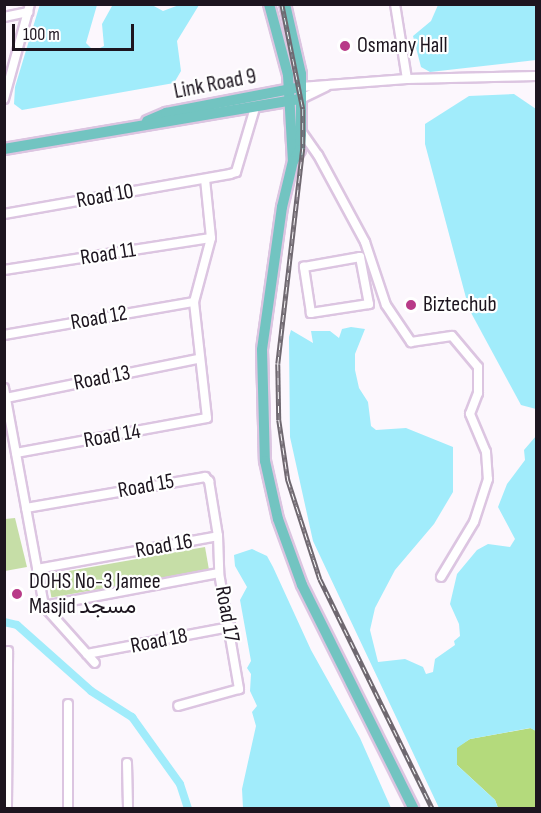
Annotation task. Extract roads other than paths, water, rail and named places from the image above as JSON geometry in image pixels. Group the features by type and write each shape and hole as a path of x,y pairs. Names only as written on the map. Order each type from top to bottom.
{"main road":[{"path":"269,4 301,131 300,150 293,161"},
{"path":"285,4 301,87 295,101 293,161 282,207 262,350 265,461 278,519 302,585 413,808"},
{"name":"Link Road 9","path":"138,124 166,113 301,87"},
{"name":"Link Road 9","path":"4,149 138,124 182,122 295,101"}],"street":[{"path":"395,4 407,79"},
{"path":"4,17 29,8"},
{"path":"4,99 7,80 29,8"},
{"path":"301,87 326,87 407,79 537,76"},
{"path":"295,101 326,87"},
{"name":"Road 10","path":"4,214 236,172 255,108"},
{"path":"301,131 353,220 386,305 411,342 452,336 478,367 478,393 470,414 486,452 488,479 477,515 441,577"},
{"path":"198,359 194,302 211,238 205,179"},
{"name":"Road 11","path":"4,270 211,238"},
{"path":"360,258 365,279 369,304 312,313 304,267 360,258"},
{"path":"365,279 376,277"},
{"name":"Road 12","path":"4,335 194,302"},
{"name":"Road 13","path":"6,398 198,359"},
{"name":"Road 14","path":"16,453 207,418 198,359"},
{"path":"4,388 44,606 95,663"},
{"name":"Road 15","path":"26,508 205,477 209,481 218,536"},
{"name":"Road 16","path":"37,569 218,536 219,573"},
{"name":"Road 17","path":"44,606 219,573 239,689 178,706"},
{"name":"Road 18","path":"87,654 230,627"},
{"path":"7,808 8,651"},
{"path":"68,704 68,808"},
{"path":"127,763 128,808"}],"water":[{"path":"40,4 97,5 86,43 94,51 104,46 102,24 112,6 152,5 163,11 179,5 199,5 177,41 181,71 174,83 22,110 14,104 15,87"},
{"path":"438,5 536,5 536,60 430,72 421,67 413,36 431,21"},
{"path":"514,94 536,109 536,409 521,405 469,309 425,144 425,124 469,96"},
{"path":"351,327 365,329 355,354 355,370 359,388 368,402 371,426 376,430 406,428 453,447 453,492 434,524 395,570 375,608 370,630 378,662 405,659 423,667 426,674 433,672 435,659 455,645 454,641 460,636 459,624 450,604 457,574 477,550 488,544 510,547 515,539 498,507 507,484 525,460 524,450 536,436 536,731 530,728 470,739 457,748 457,765 495,800 498,808 439,808 313,541 290,437 289,337 291,330 313,343 311,331 330,331 339,338 342,329"},
{"path":"252,549 267,556 273,567 311,650 360,738 391,808 243,808 242,789 256,726 252,712 257,706 250,691 251,674 247,668 251,661 240,600 247,587 235,566 234,555"}],"waterway":[{"path":"4,622 17,625 91,691 132,717 180,784 188,808"}],"railway":[{"path":"282,4 303,109 303,148 278,364 279,420 288,480 320,579 432,808"}],"place":[{"name":"Osmany Hall","path":"345,46"},
{"name":"Biztechub","path":"411,305"},
{"name":"DOHS No-3 Jamee Masjid مسجد","path":"17,594"}]}
